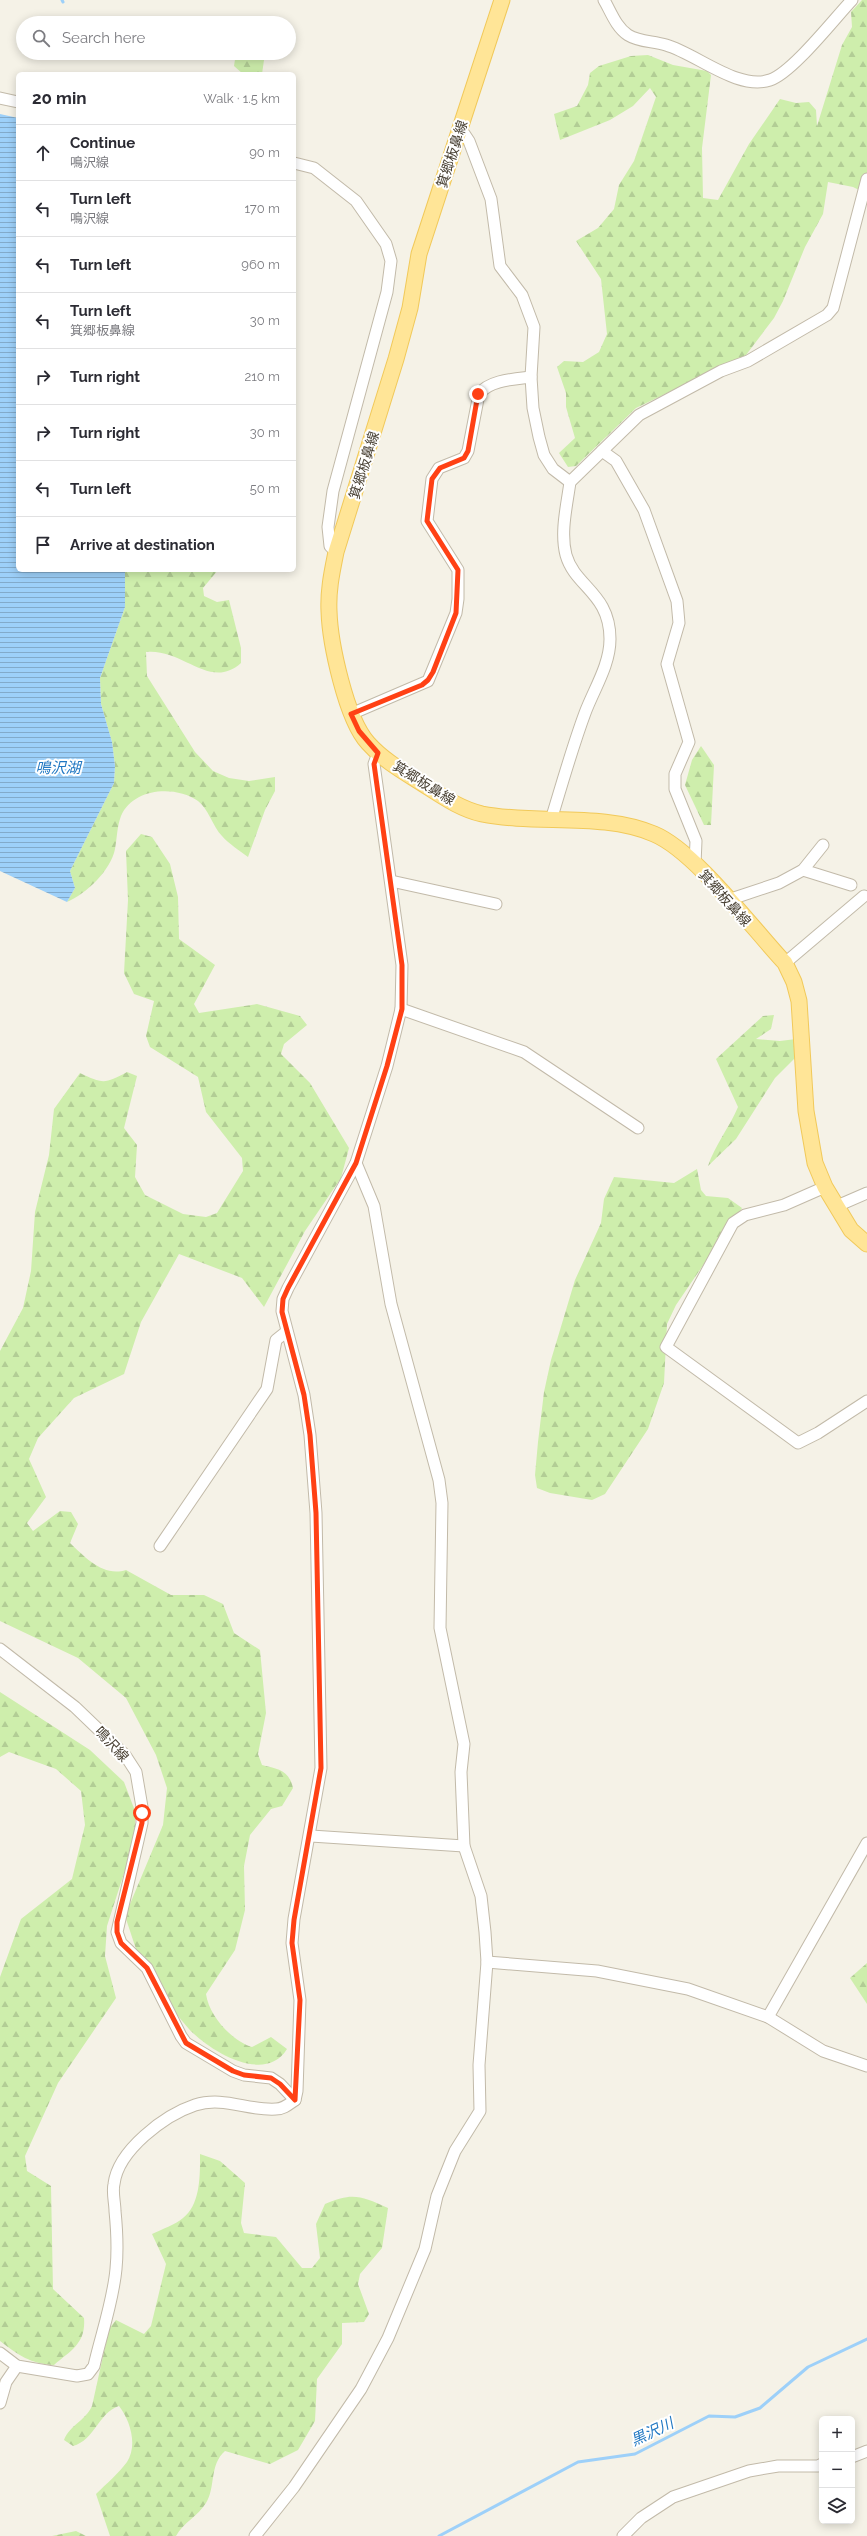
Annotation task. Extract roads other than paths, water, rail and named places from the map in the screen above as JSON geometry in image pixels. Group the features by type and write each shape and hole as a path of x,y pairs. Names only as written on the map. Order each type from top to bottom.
{"main road":[{"name":"箕郷板鼻線","path":"502,0 419,254 410,308 396,359 336,552 330,580 331,634 351,714 359,731 378,753 439,794 465,808 491,815 616,824 640,829 666,840 695,864 784,963 794,982 799,1001 809,1140 814,1163 825,1187 851,1230 867,1244"}],"street":[{"path":"604,0 616,23 628,35 641,40 666,45 743,81 758,83 771,80 785,71 852,0"},
{"path":"0,98 16,102"},
{"path":"461,129 468,141 492,199 500,266 522,295 534,327 531,377 533,408 544,455 554,470 570,482"},
{"path":"296,164 314,168 356,201 386,244 391,261 387,292 332,491 328,527 330,546 336,552"},
{"path":"551,820 585,712 607,660 610,639 608,620 600,600 575,572 566,556 566,513 570,482 639,415 721,372 748,361 827,315 833,308 867,179"},
{"path":"351,714 428,680 456,613 458,599 458,570 455,562 427,521 432,479 440,468 464,458 468,451 478,394 483,388 501,382 531,377"},
{"path":"602,451 616,461 644,510 677,601 679,623 667,664 689,742 676,774 675,788 696,841 695,864"},
{"path":"0,2353 17,2366 77,2376 88,2374 94,2366 115,2278 118,2249 114,2184 121,2165 132,2149 170,2115 206,2101 223,2101 275,2110 284,2108 295,2100 300,2000 292,1943 294,1920 311,1836 321,1768 316,1513 307,1411 282,1312 283,1299 356,1163 387,1066 402,1009 402,965 374,764 378,753"},
{"path":"728,900 779,883 804,870 823,845"},
{"path":"804,870 851,885"},
{"path":"391,881 496,904"},
{"path":"784,963 864,896"},
{"path":"402,1009 524,1052 638,1128"},
{"path":"256,2536 294,2487 361,2389 388,2338 425,2249 437,2196 455,2151 480,2111 479,2065 487,1962 481,1896 464,1846 461,1772 464,1744 440,1628 442,1503 439,1480 391,1304 374,1206 356,1163"},
{"path":"825,1187 784,1205 745,1215 733,1223 666,1347 798,1443 818,1433 867,1401"},
{"path":"837,1206 867,1193"},
{"path":"160,1546 267,1389 276,1340 286,1332"},
{"name":"鳴沢線","path":"0,1649 75,1707 121,1751 136,1772 142,1807 142,1823 117,1932 121,1943 147,1968 181,2036 186,2043 233,2071 244,2075 271,2078 280,2084 295,2100"},
{"path":"311,1836 464,1846"},
{"path":"768,2017 867,1843"},
{"path":"487,1962 554,1966 638,1977 688,1989 768,2017 830,2054 867,2066"},
{"path":"0,2404 6,2382 17,2366"},
{"path":"855,2456 867,2451"},
{"path":"623,2536 642,2518 672,2496 749,2471 778,2466 819,2466"}],"water":[{"name":"鳴沢湖","path":"0,114 16,118 16,572 125,572 125,607 100,678 101,704 112,742 115,766 114,783 70,871 75,888 67,902 0,871"}],"waterway":[{"name":"黒沢川","path":"439,2536 578,2462 635,2454 709,2416 735,2417 760,2408 808,2367 867,2339"}]}
